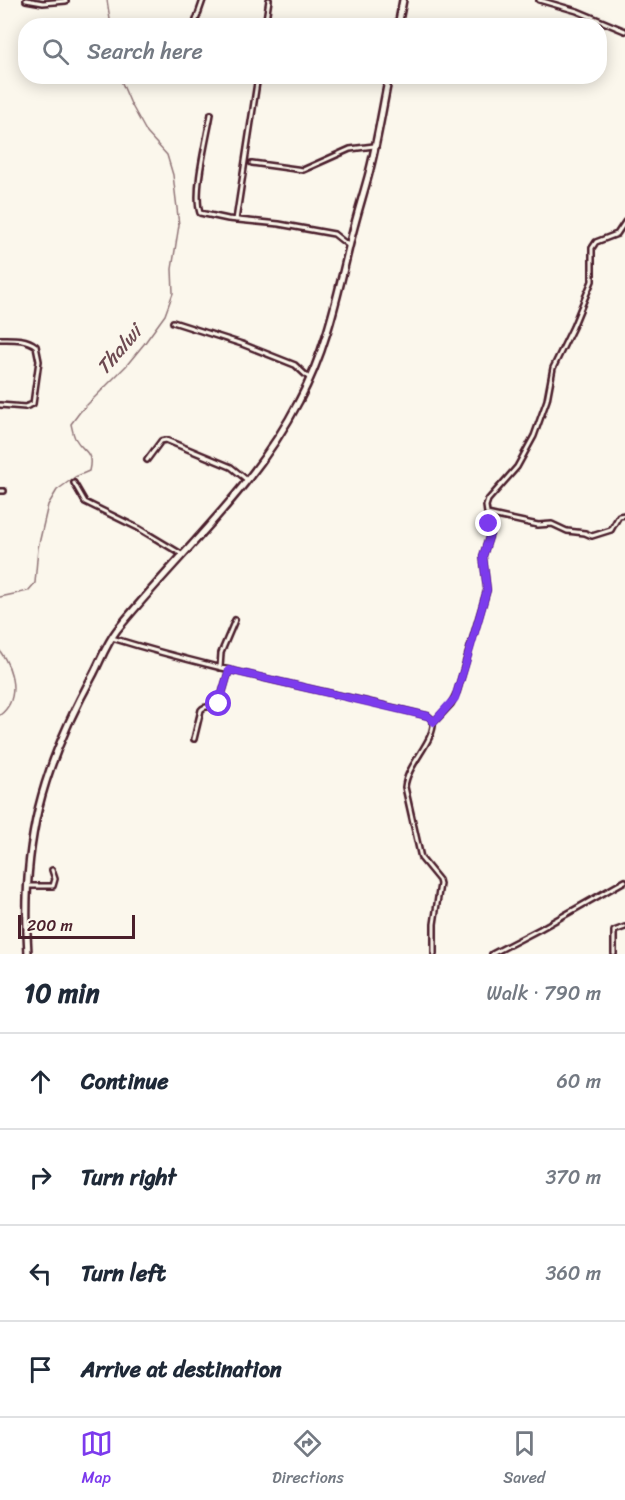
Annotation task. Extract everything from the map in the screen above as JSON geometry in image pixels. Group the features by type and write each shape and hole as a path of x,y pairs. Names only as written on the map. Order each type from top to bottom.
{"highway":[{"path":"400,18 404,0"},
{"path":"28,954 27,886 32,837 45,782 79,697 112,638 247,480 266,456 289,419 309,378 332,318 375,146 387,84"}],"street":[{"path":"26,0 43,3 66,1"},
{"path":"197,18 203,0"},
{"path":"266,18 269,0"},
{"path":"539,0 592,18"},
{"path":"562,6 564,0"},
{"path":"607,24 625,31"},
{"path":"236,219 257,84"},
{"path":"211,114 200,177 199,212 206,216 279,224 334,234 349,246"},
{"path":"252,163 303,170 350,148 375,146"},
{"path":"434,954 434,924 440,884 421,858 417,847 405,787 406,781 431,733 434,722 451,704 457,692 487,590 483,556 490,534 487,514 488,500 524,458 538,426 547,400 553,368 569,337 592,281 591,248 596,242 617,234 625,222"},
{"path":"173,322 242,344 295,365 309,378"},
{"path":"0,339 32,342 36,346 39,361 36,396 33,404 25,407 0,405"},
{"path":"147,460 160,441 166,440 231,467 247,480"},
{"path":"74,483 86,501 184,555"},
{"path":"487,514 538,525 552,525 572,533 585,533 592,536 611,530 619,516 625,515"},
{"path":"220,668 221,653 235,620"},
{"path":"112,638 220,668 428,716 434,722"},
{"path":"194,739 201,710 204,707 214,707 219,704 229,670"},
{"path":"27,886 53,886 55,879 52,870"},
{"path":"492,954 625,881"},
{"path":"614,954 614,931 625,927"}],"waterway":[{"name":"Thalwi","path":"107,0 110,18"},
{"name":"Thalwi","path":"0,597 28,591 35,583 38,548 48,505 57,490 75,477 89,471 89,455 75,438 71,424 144,344 165,315 173,293 172,269 179,225 173,175 167,155 147,133 122,84"},
{"name":"Thalwi","path":"0,651 5,658 13,684 11,701 0,715"}],"route":[{"path":"219,704 229,670 428,716 434,722 455,698 487,590 483,556 490,534 489,524"}]}
